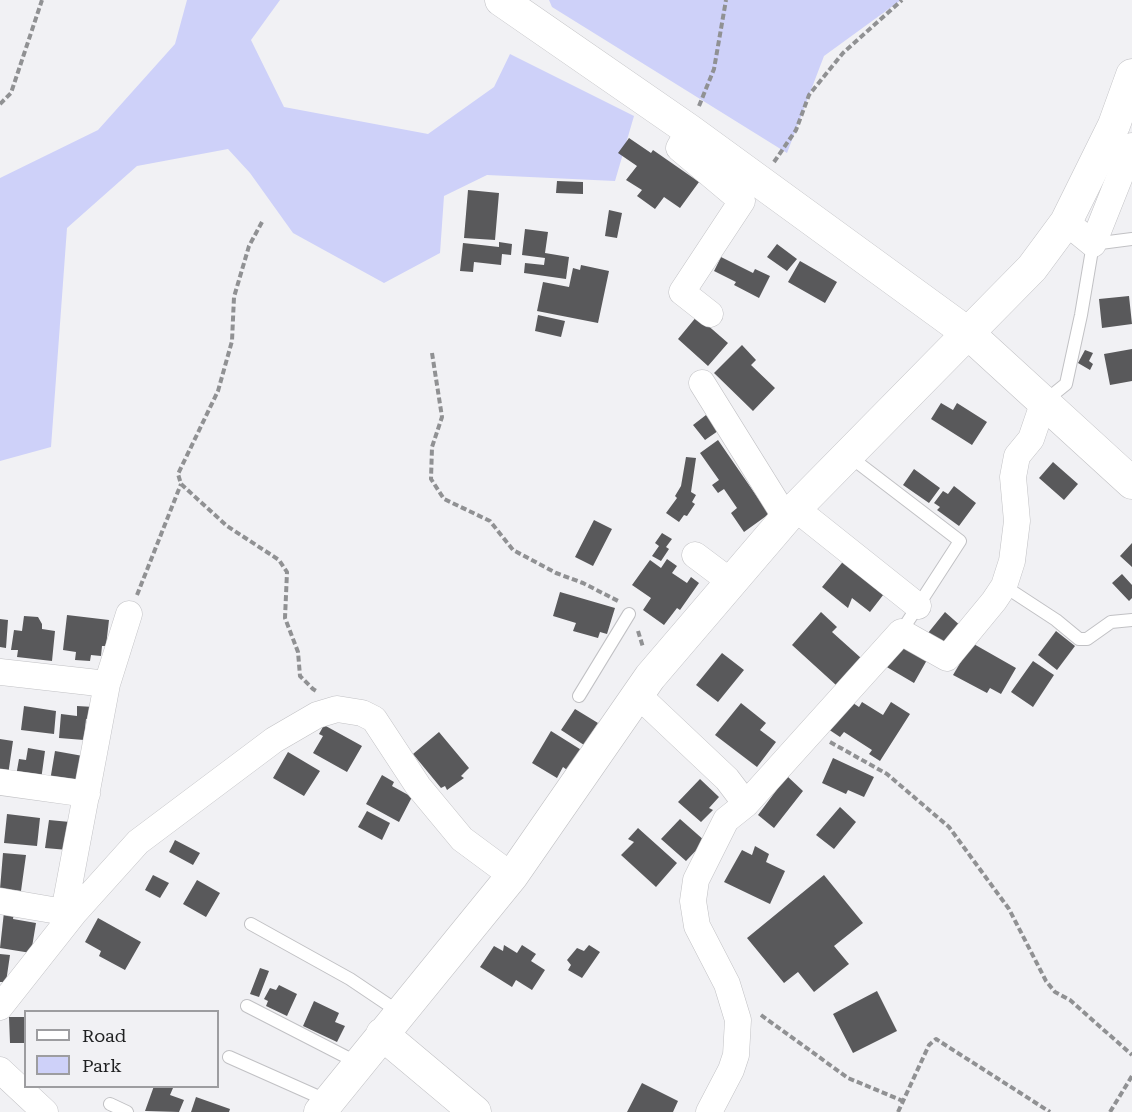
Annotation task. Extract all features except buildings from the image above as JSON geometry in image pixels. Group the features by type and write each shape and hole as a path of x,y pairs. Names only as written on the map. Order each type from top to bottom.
{"street":[{"path":"501,0 689,130 969,334 1132,483"},
{"path":"325,1107 512,876 644,686 731,582 790,513 1032,268 1066,222 1114,125 1132,75"},
{"path":"689,130 679,148 742,201 682,292 710,314"},
{"path":"1066,222 1093,244 1132,146"},
{"path":"702,383 790,513 918,606"},
{"path":"709,1112 731,1070 736,1055 738,1020 727,984 697,926 693,901 696,880 726,820 746,804 901,632 947,658 1005,586 1012,561 1017,521 1013,477 1017,456 1031,439 1044,401"},
{"path":"695,555 731,582"},
{"path":"69,912 107,684 129,614"},
{"path":"0,672 107,684"},
{"path":"644,686 727,779 746,804"},
{"path":"0,1007 69,912 138,842 274,740 317,715 337,709 362,713 374,719 418,786 462,839 512,876"},
{"path":"0,782 87,794"},
{"path":"0,901 69,912"},
{"path":"391,1023 475,1112"},
{"path":"0,1070 45,1112"}],"lane":[{"path":"1044,401 1066,384 1093,244 1132,239"},
{"path":"848,456 960,541 901,632"},
{"path":"1005,586 1056,620 1079,639 1087,639 1111,622 1132,620"},
{"path":"579,696 629,614"},
{"path":"251,924 350,979 391,1023"},
{"path":"247,1006 359,1064"},
{"path":"229,1057 325,1107"},
{"path":"110,1104 127,1112"}],"path":[{"path":"0,104 11,93 42,0"},
{"path":"689,130 714,69 726,0"},
{"path":"761,183 796,130 809,95 843,53 902,0"},
{"path":"262,222 249,246 234,297 232,341 218,391 178,474 181,484 227,526 279,560 283,566 286,572 285,618 298,652 300,676 313,689 325,695"},
{"path":"432,353 442,417 432,447 431,479 444,499 490,521 513,550 556,573 620,601 640,634 644,686"},
{"path":"129,614 181,484"},
{"path":"810,731 887,774 949,827 1010,909 1055,992 1070,1000 1132,1054"},
{"path":"758,1012 848,1078 903,1101"},
{"path":"898,1112 929,1045 936,1039 1050,1112"},
{"path":"1110,1112 1132,1076"}],"green space":[{"path":"187,0 280,0 251,40 284,107 428,134 494,87 510,54 634,116 615,181 487,175 444,196 440,253 384,283 293,233 250,173 228,149 137,166 67,228 51,447 0,461 0,178 98,130 175,44"},
{"path":"549,0 901,0 824,56 787,153 552,7"}]}
